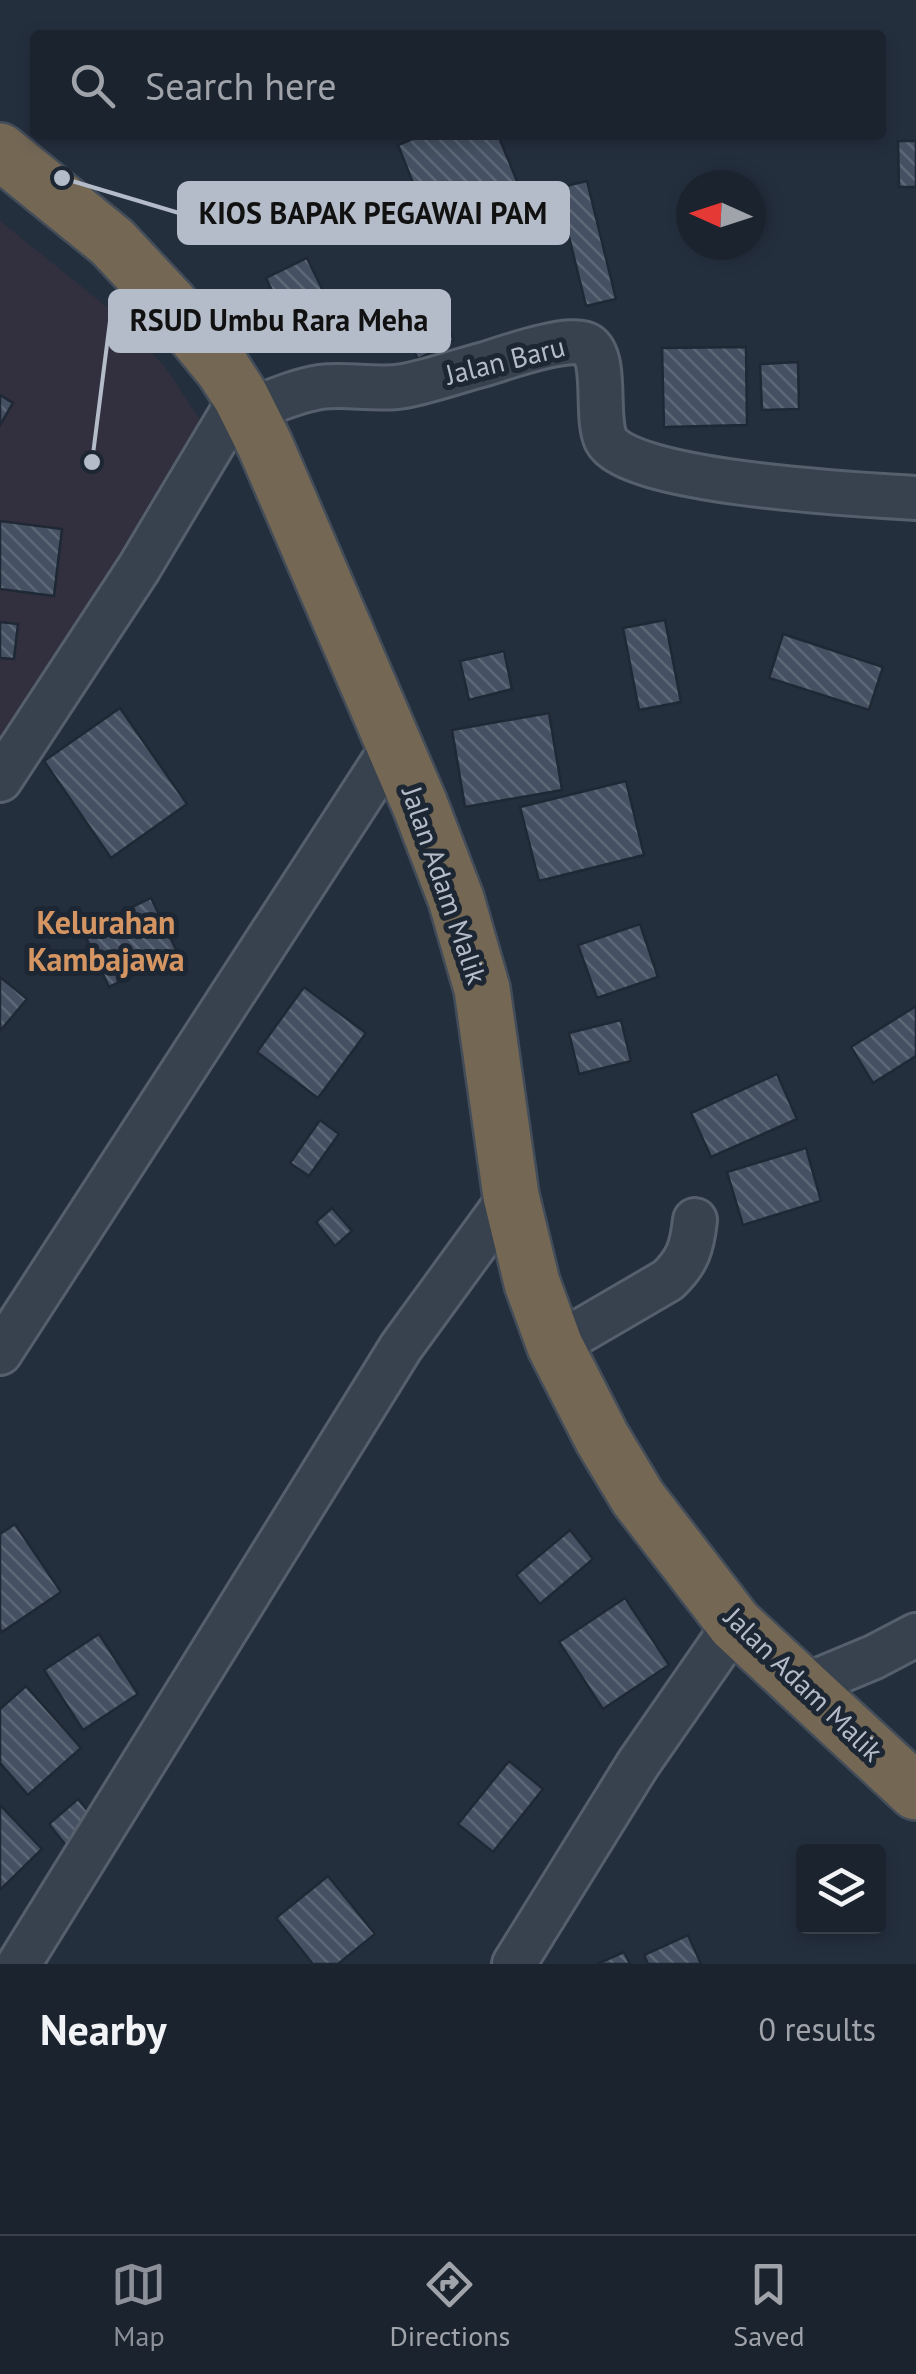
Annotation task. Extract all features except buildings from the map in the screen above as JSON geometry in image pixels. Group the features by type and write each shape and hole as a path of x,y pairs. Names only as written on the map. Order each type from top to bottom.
{"highway":[{"name":"Jalan Adam Malik","path":"0,150 112,242 170,304 223,369 266,444 456,899 482,989 510,1196 532,1284 555,1346 602,1438 638,1498 735,1624 916,1792"}],"street":[{"name":"Jalan Baru","path":"244,404 320,387 403,386 529,351 578,342 590,346 597,359 601,417 607,441 617,452 647,464 725,481 916,498"},
{"path":"0,780 244,404"},
{"path":"0,1353 394,745"},
{"path":"19,1964 401,1347 510,1196"},
{"path":"555,1346 668,1280 681,1268 693,1244 695,1220"},
{"path":"514,1964 638,1764 735,1624"},
{"path":"802,1687 916,1635"}],"shaded area":[{"path":"0,221 113,312 165,367 204,426 163,498 0,741"}],"place":[{"name":"KIOS BAPAK PEGAWAI PAM","path":"62,178"},
{"name":"RSUD Umbu Rara Meha","path":"92,462"}],"district":[{"name":"Kelurahan Kambajawa","path":"106,940"}]}
